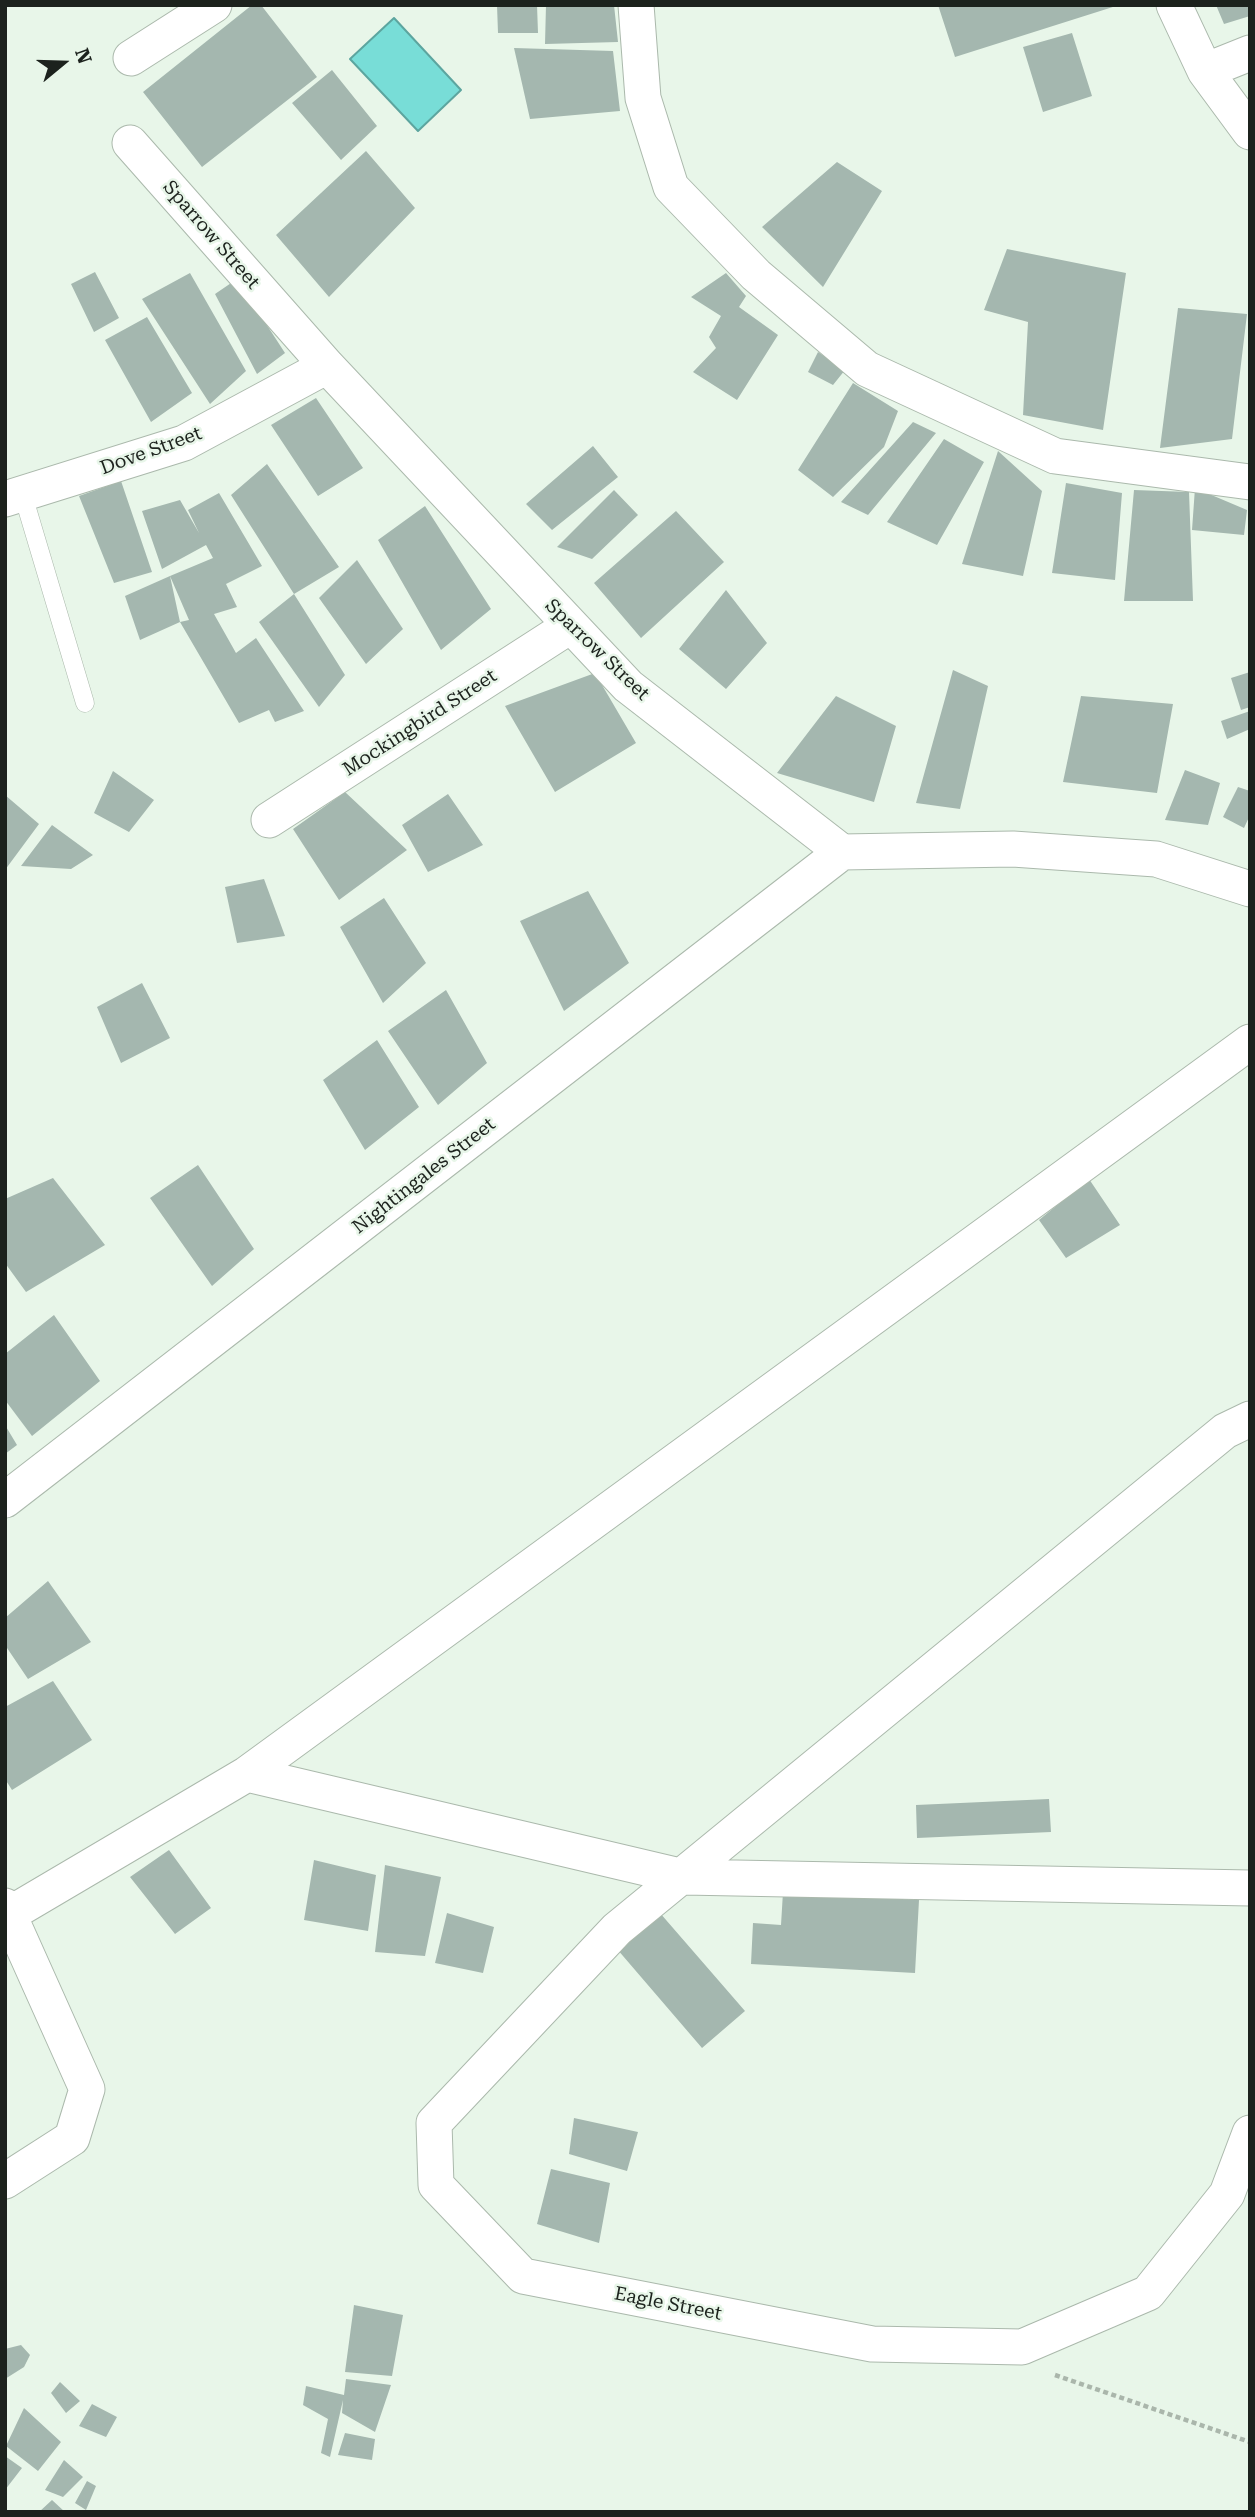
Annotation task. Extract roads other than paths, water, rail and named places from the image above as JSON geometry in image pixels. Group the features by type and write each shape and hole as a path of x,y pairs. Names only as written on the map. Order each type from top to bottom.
{"street":[{"path":"636,5 643,98 671,187 756,275 867,369 1055,456 1250,481"},
{"path":"1174,5 1205,71 1250,132"},
{"path":"131,58 196,10"},
{"path":"1205,71 1250,53"},
{"name":"Sparrow Street","path":"130,143 327,366 628,686 842,852"},
{"name":"Dove Street","path":"14,497 184,443 327,366"},
{"name":"Mockingbird Street","path":"269,820 570,626"},
{"path":"842,852 1013,849 1156,859 1250,889"},
{"name":"Nightingales Street","path":"5,1500 842,852"},
{"path":"5,2180 72,2138 87,2089 7,1910 247,1774 1250,1042"},
{"name":"Eagle Street","path":"1250,1419 1226,1431 684,1877 617,1929 434,2123 436,2185 523,2276 872,2344 1022,2347 1148,2293 1227,2194 1250,2133"},
{"path":"247,1774 684,1877 1250,1888"}],"lane":[{"path":"14,497 85,703"}],"water":[{"path":"394,18 461,90 418,131 350,59"}]}
